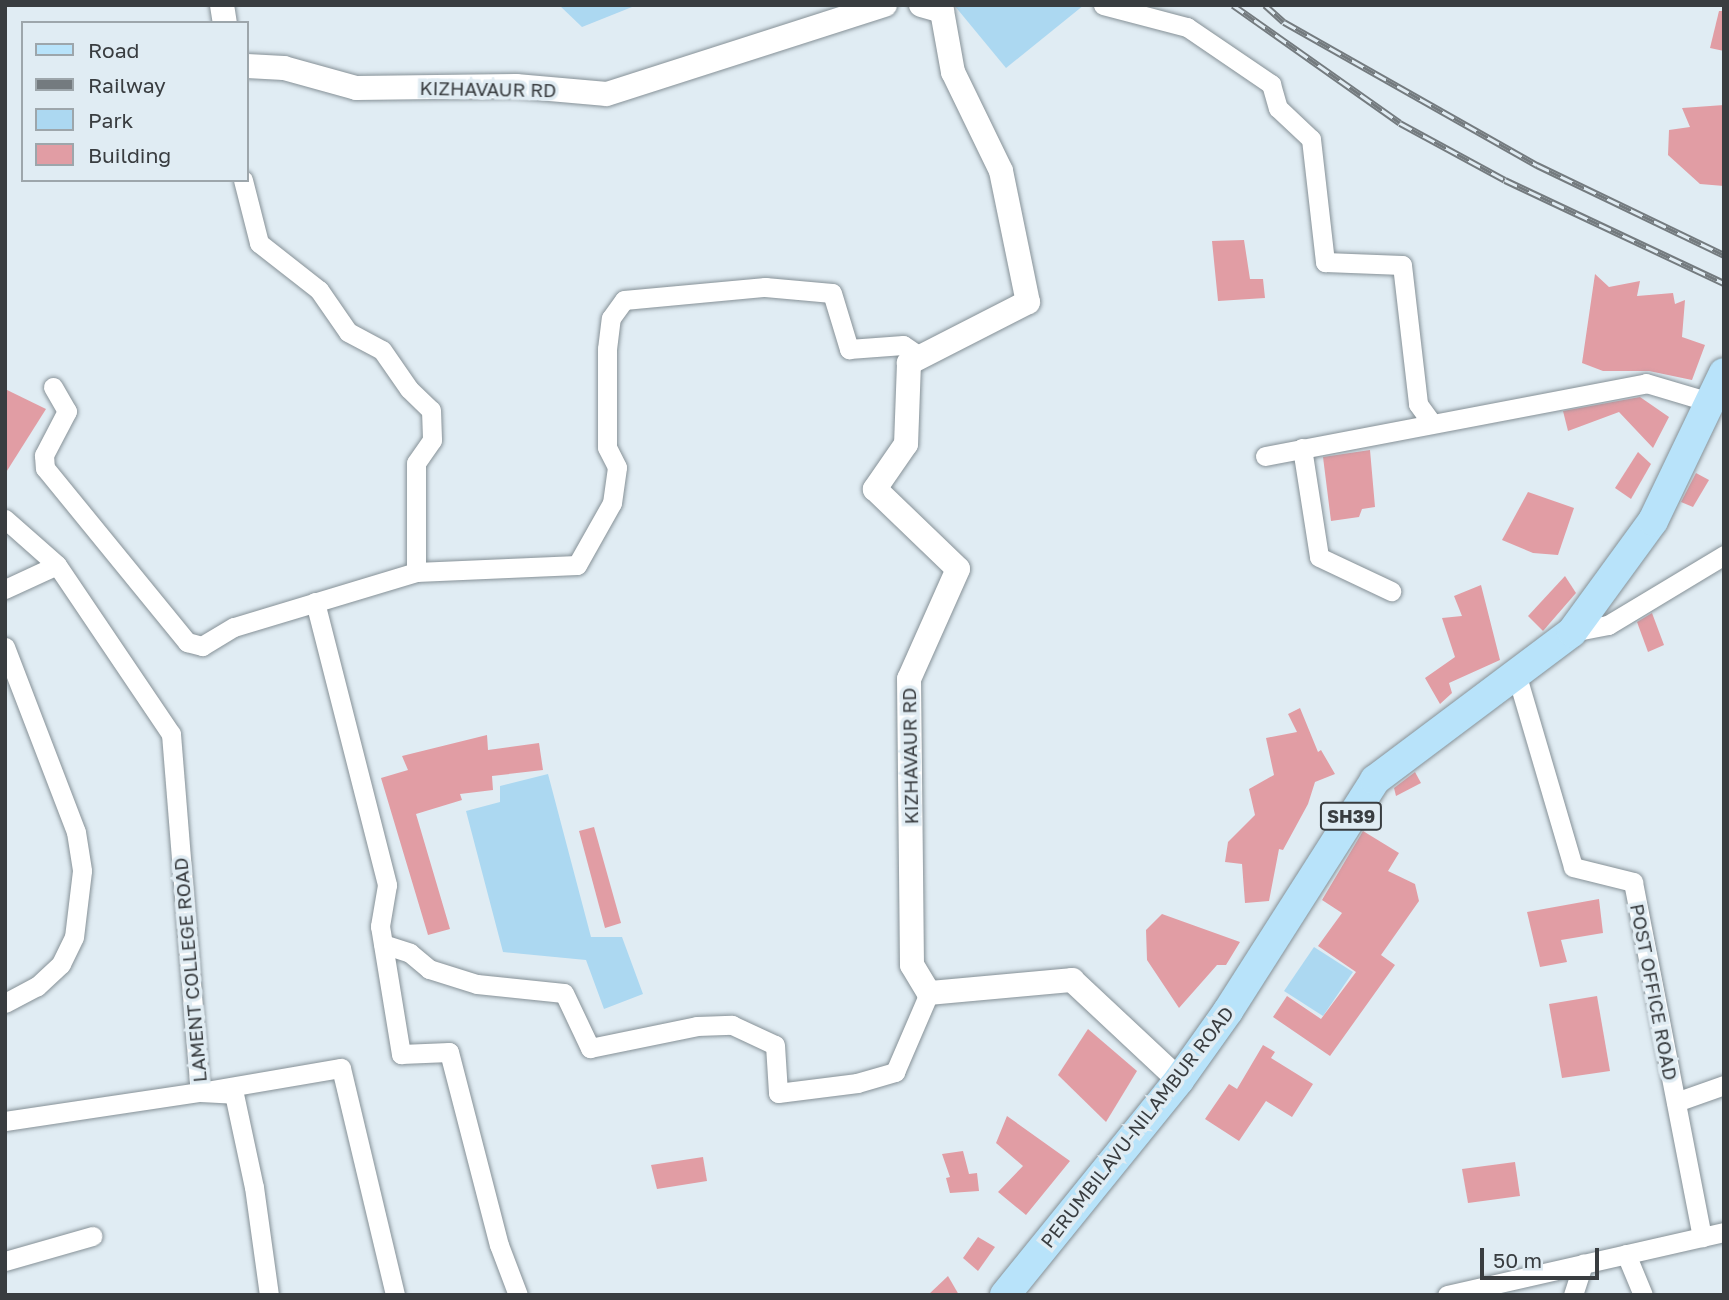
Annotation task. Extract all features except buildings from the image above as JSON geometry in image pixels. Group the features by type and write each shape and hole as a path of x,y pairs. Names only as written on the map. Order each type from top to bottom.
{"main road":[{"name":"PERUMBILAVU-NILAMBUR ROAD","path":"1005,1295 1179,1080 1228,1012 1375,779 1572,632 1653,521 1724,373"}],"street":[{"name":"KIZHAVAUR RD","path":"248,66 284,68 356,88 516,86 607,94 885,5"},
{"path":"53,387 67,411 44,455 45,468 187,642 202,646 234,627 416,572 577,565 612,503 617,467 607,447 607,349 611,318 624,300 765,287 832,293 849,349 903,345 921,357 1028,302 1001,171 953,72 942,11 921,5"},
{"path":"1102,5 1187,27 1271,84 1278,108 1311,139 1325,262 1402,265 1418,404 1431,422"},
{"path":"244,182 259,243 319,290 348,332 382,350 409,389 431,410 432,440 416,463 416,572"},
{"name":"KIZHAVAUR RD","path":"921,357 909,363 906,444 875,489 958,569 909,679 912,965 929,993"},
{"path":"1265,456 1431,422 1646,383 1710,402"},
{"path":"1302,448 1319,557 1391,591"},
{"name":"LAMENT COLLEGE ROAD","path":"5,519 57,565 171,734 200,1091 341,1068 395,1295"},
{"path":"1572,632 1608,625 1724,555"},
{"path":"5,589 57,565"},
{"path":"315,602 387,886 380,926 401,1054 449,1052 499,1245 518,1295"},
{"path":"5,647 76,832 82,871 74,937 61,964 37,986 5,1003"},
{"name":"POST OFFICE ROAD","path":"1516,673 1573,867 1633,882 1702,1237"},
{"path":"383,944 410,953 429,969 477,984 564,993 590,1048 697,1026 732,1026 775,1045 778,1093 858,1083 895,1072 929,993 1072,980 1179,1080"},
{"path":"1676,1102 1724,1085"},
{"path":"5,1121 200,1091 234,1094 254,1187 270,1295"},
{"path":"1447,1295 1724,1232"},
{"path":"5,1261 92,1236"},
{"path":"1626,1254 1643,1295"},
{"path":"1573,1295 1583,1264"}],"green space":[{"path":"559,5 637,5 582,27"},
{"path":"954,5 1084,5 1006,68"},
{"path":"548,774 591,937 622,937 643,994 604,1009 586,960 503,952 466,811 500,802 500,786"},
{"path":"1314,947 1353,972 1323,1016 1284,991"}],"railway":[{"path":"1233,5 1400,123 1505,180 1724,283"},
{"path":"1265,5 1284,22 1537,165 1724,255"}]}
